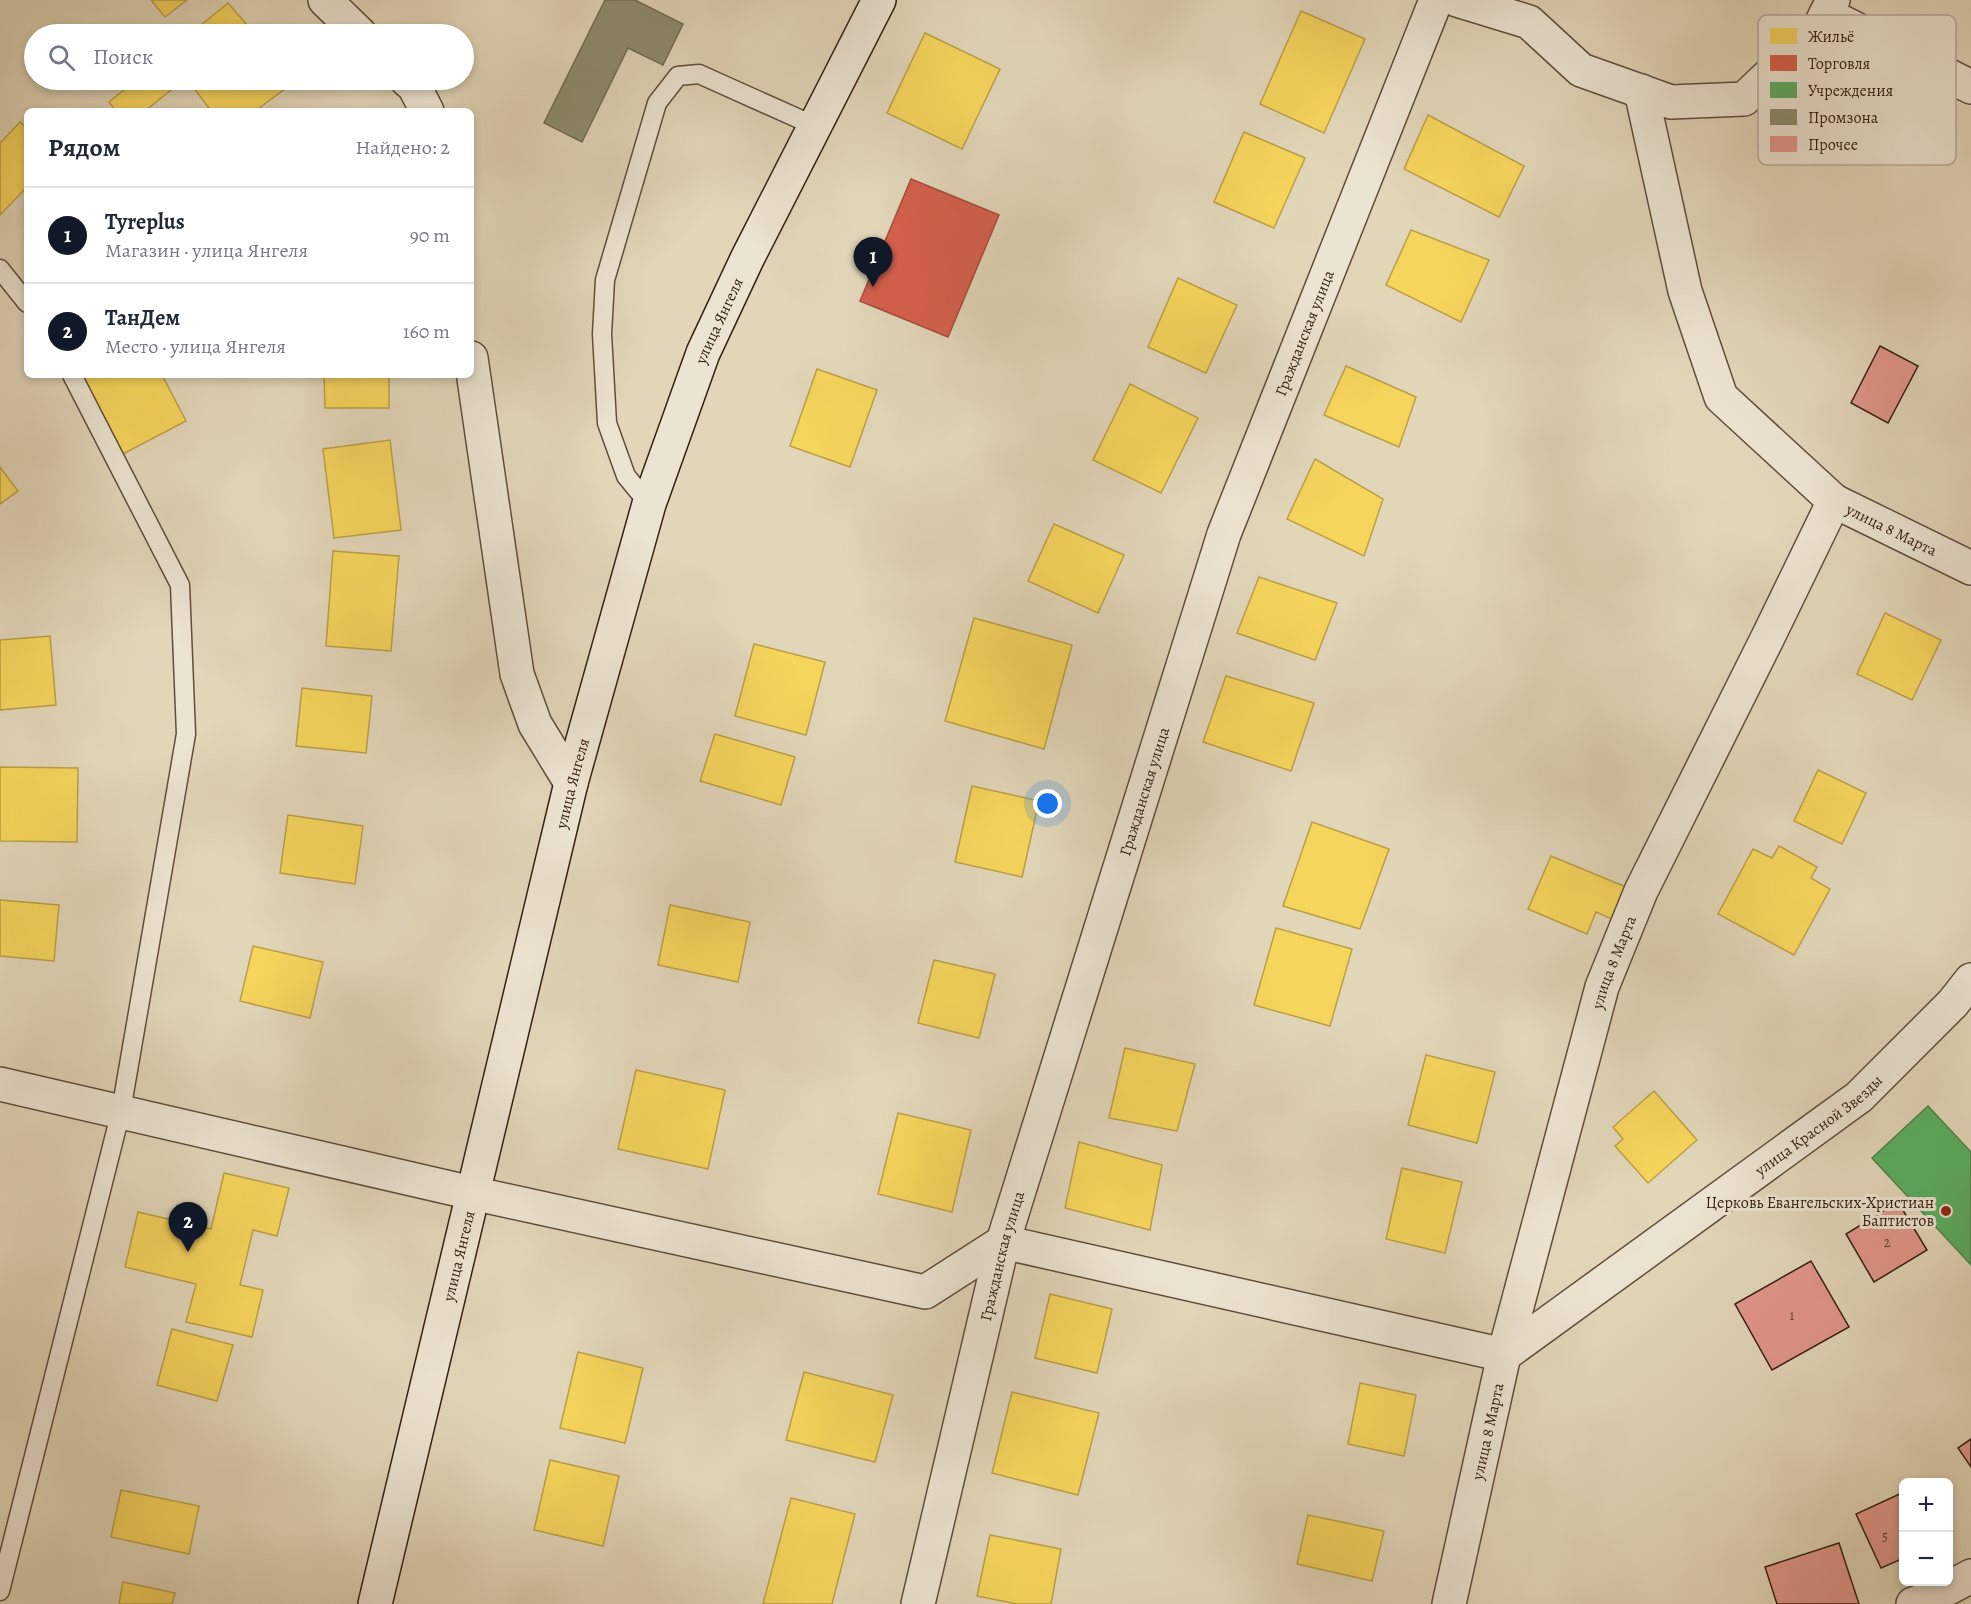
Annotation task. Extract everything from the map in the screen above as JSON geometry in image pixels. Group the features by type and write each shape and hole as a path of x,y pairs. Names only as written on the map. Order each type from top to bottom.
{"street":[{"path":"325,0 350,24"},
{"name":"улица Янгеля","path":"375,1604 571,783 649,504 703,353 747,259 879,0"},
{"name":"Гражданская улица","path":"918,1604 1003,1242 1224,534 1436,0"},
{"path":"1457,0 1529,22 1581,70 1671,102 1744,99 1758,86"},
{"path":"1829,7 1843,15"},
{"path":"1956,79 1971,87"},
{"path":"416,90 425,108"},
{"path":"1641,91 1685,291 1721,397 1834,501"},
{"path":"474,378 517,674 535,724 571,783"},
{"name":"улица 8 Марта","path":"1449,1604 1504,1355 1602,987 1641,891 1834,501 1971,568"},
{"name":"улица Красной Звезды","path":"1504,1355 1859,1097 1965,1000"},
{"path":"0,1084 472,1193 926,1292 1003,1242 1504,1355"},
{"path":"1913,1604 1930,1599 1971,1576"}],"lane":[{"path":"649,504 626,476 608,423 602,334 605,280 657,103 678,76 699,74 815,126"},
{"path":"0,269 24,299"},
{"path":"0,1591 121,1111 186,734 180,585 74,378"}],"building: Жильё":[{"path":"151,0 187,0 165,17"},
{"path":"228,3 246,24 202,24"},
{"path":"1301,11 1365,39 1324,133 1260,104"},
{"path":"925,33 1000,69 962,149 887,113"},
{"path":"124,90 171,90 149,108 114,108 109,102"},
{"path":"195,90 283,90 259,108 209,108"},
{"path":"1428,115 1524,166 1499,217 1404,169"},
{"path":"20,122 24,125 24,190 0,215 0,143"},
{"path":"1244,132 1305,158 1274,228 1214,202"},
{"path":"1411,230 1489,260 1461,322 1386,285"},
{"path":"1178,278 1237,305 1206,373 1148,347"},
{"path":"1346,366 1416,397 1399,447 1324,415"},
{"path":"817,369 877,390 850,467 790,446"},
{"path":"82,378 164,378 186,421 121,455"},
{"path":"324,378 389,378 389,408 325,408"},
{"path":"1130,384 1198,418 1161,493 1093,460"},
{"path":"390,440 401,530 334,538 323,449"},
{"path":"1315,459 1383,499 1364,556 1287,519"},
{"path":"0,467 18,491 0,504"},
{"path":"1054,524 1124,555 1098,613 1028,581"},
{"path":"333,551 399,556 391,651 326,646"},
{"path":"1259,577 1337,603 1315,660 1237,633"},
{"path":"1885,613 1941,640 1912,700 1857,674"},
{"path":"974,618 1072,645 1044,749 945,721"},
{"path":"50,636 56,705 0,710 0,640"},
{"path":"754,644 825,662 806,735 735,716"},
{"path":"1226,676 1314,703 1291,771 1203,742"},
{"path":"302,688 372,696 366,753 296,746"},
{"path":"715,734 795,757 781,805 700,781"},
{"path":"0,767 78,768 77,842 0,841"},
{"path":"1818,770 1866,793 1842,844 1794,821"},
{"path":"972,786 1039,801 1022,877 955,862"},
{"path":"288,815 363,826 355,884 280,873"},
{"path":"1312,822 1389,849 1360,929 1283,906"},
{"path":"1779,846 1817,867 1811,878 1830,889 1794,955 1718,914 1753,849 1772,858"},
{"path":"1551,856 1626,887 1612,919 1596,912 1587,934 1528,909"},
{"path":"0,900 59,905 54,961 0,956"},
{"path":"670,905 750,922 738,982 658,965"},
{"path":"1276,928 1352,949 1330,1026 1254,1005"},
{"path":"253,946 323,962 310,1018 240,1001"},
{"path":"934,960 995,974 979,1038 918,1023"},
{"path":"1125,1048 1195,1064 1177,1131 1109,1118"},
{"path":"1426,1055 1495,1072 1477,1143 1408,1125"},
{"path":"636,1070 725,1090 708,1169 618,1149"},
{"path":"1654,1091 1697,1140 1648,1183 1615,1146 1623,1139 1613,1127"},
{"path":"898,1113 971,1130 952,1212 878,1194"},
{"path":"1079,1142 1162,1165 1150,1230 1065,1208"},
{"path":"1402,1168 1462,1182 1445,1253 1386,1239"},
{"path":"224,1173 289,1188 277,1236 253,1230 240,1285 263,1290 252,1337 186,1322 196,1284 125,1267 138,1212 211,1229"},
{"path":"1050,1294 1112,1309 1097,1373 1035,1358"},
{"path":"172,1329 233,1345 217,1401 157,1385"},
{"path":"578,1352 643,1368 625,1443 560,1428"},
{"path":"804,1372 893,1395 875,1462 786,1440"},
{"path":"1360,1383 1416,1395 1404,1456 1348,1444"},
{"path":"1012,1392 1099,1413 1078,1495 992,1473"},
{"path":"550,1460 619,1476 603,1546 534,1530"},
{"path":"121,1490 199,1506 189,1554 111,1537"},
{"path":"791,1498 855,1514 832,1604 763,1604"},
{"path":"1308,1515 1384,1531 1372,1581 1297,1564"},
{"path":"990,1535 1061,1549 1051,1604 1017,1604 977,1596"},
{"path":"123,1582 175,1593 172,1604 119,1604"}],"building: Торговля":[{"path":"911,179 999,215 948,337 860,301"}],"building: Учреждения":[{"name":"Церковь Евангельских-Христиан Баптистов","path":"1928,1106 1971,1152 1971,1265 1872,1158"}],"building: Промзона":[{"path":"605,0 635,0 683,24 663,65 628,48 582,142 544,123"}],"building: Прочее":[{"path":"1880,346 1918,366 1888,423 1851,403"},
{"path":"1898,1202 1927,1250 1874,1282 1846,1234"},
{"path":"1811,1261 1849,1327 1772,1370 1735,1304"},
{"path":"1971,1439 1971,1467 1958,1448"},
{"path":"1899,1494 1899,1560 1881,1568 1856,1514"},
{"path":"1839,1543 1859,1604 1777,1604 1765,1567"}],"place":[{"name":"Tyreplus","path":"873,287"},
{"name":"Церковь Евангельских-Христиан Баптистов","path":"1946,1211"},
{"name":"ТанДем","path":"188,1252"}]}
